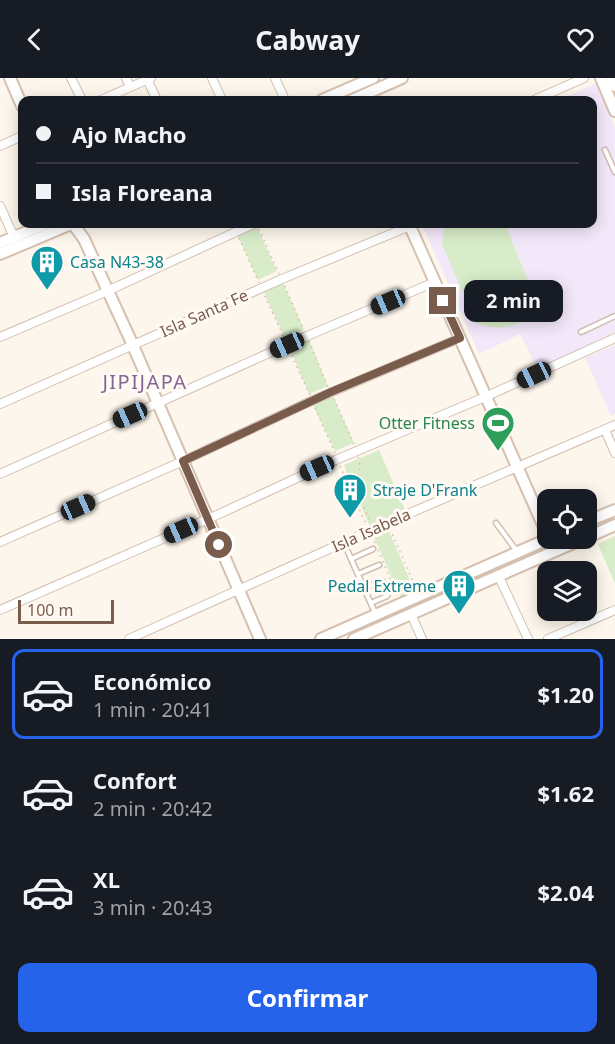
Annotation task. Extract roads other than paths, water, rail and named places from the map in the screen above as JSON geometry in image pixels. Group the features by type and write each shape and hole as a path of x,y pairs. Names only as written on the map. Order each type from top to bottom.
{"street":[{"path":"10,78 18,97"},
{"path":"18,78 26,96"},
{"path":"71,78 80,96"},
{"path":"126,78 130,87"},
{"path":"213,78 220,96"},
{"path":"275,78 283,96"},
{"path":"342,78 351,84"},
{"path":"329,96 351,84 373,78"},
{"path":"364,96 402,78"},
{"path":"543,96 584,78"},
{"path":"601,78 615,111"},
{"path":"612,78 615,86"},
{"path":"110,96 149,79 155,96"},
{"path":"0,146 18,138"},
{"path":"0,206 14,237"},
{"path":"0,243 35,228"},
{"path":"0,254 62,228"},
{"path":"75,228 84,239"},
{"path":"81,228 260,639"},
{"path":"0,337 243,228"},
{"name":"Isla Santa Fe","path":"0,404 402,228"},
{"path":"410,228 537,511"},
{"path":"0,474 287,345 435,282"},
{"path":"0,542 312,401 460,338"},
{"path":"0,610 615,338"},
{"name":"Isla Isabela","path":"129,639 387,523 615,425"},
{"path":"605,430 615,453"},
{"path":"597,517 615,510"},
{"path":"597,533 615,525"},
{"path":"321,639 537,544"},
{"path":"354,639 561,549"},
{"path":"499,577 528,639"},
{"path":"548,639 615,610"},
{"path":"411,614 422,639"}],"lane":[{"path":"605,150 615,172"},
{"path":"581,332 615,316"},
{"path":"496,523 519,553"},
{"path":"351,559 373,549"},
{"path":"348,552 376,615"},
{"path":"358,574 379,565"},
{"path":"364,588 379,581 385,585 387,596 370,603"}],"place":[{"name":"Casa N43-38","path":"47,291"},
{"name":"Otter Fitness","path":"498,452"},
{"name":"Straje D'Frank","path":"350,519"},
{"name":"Pedal Extreme","path":"459,615"}],"district":[{"name":"JIPIJAPA","path":"145,381"}]}
